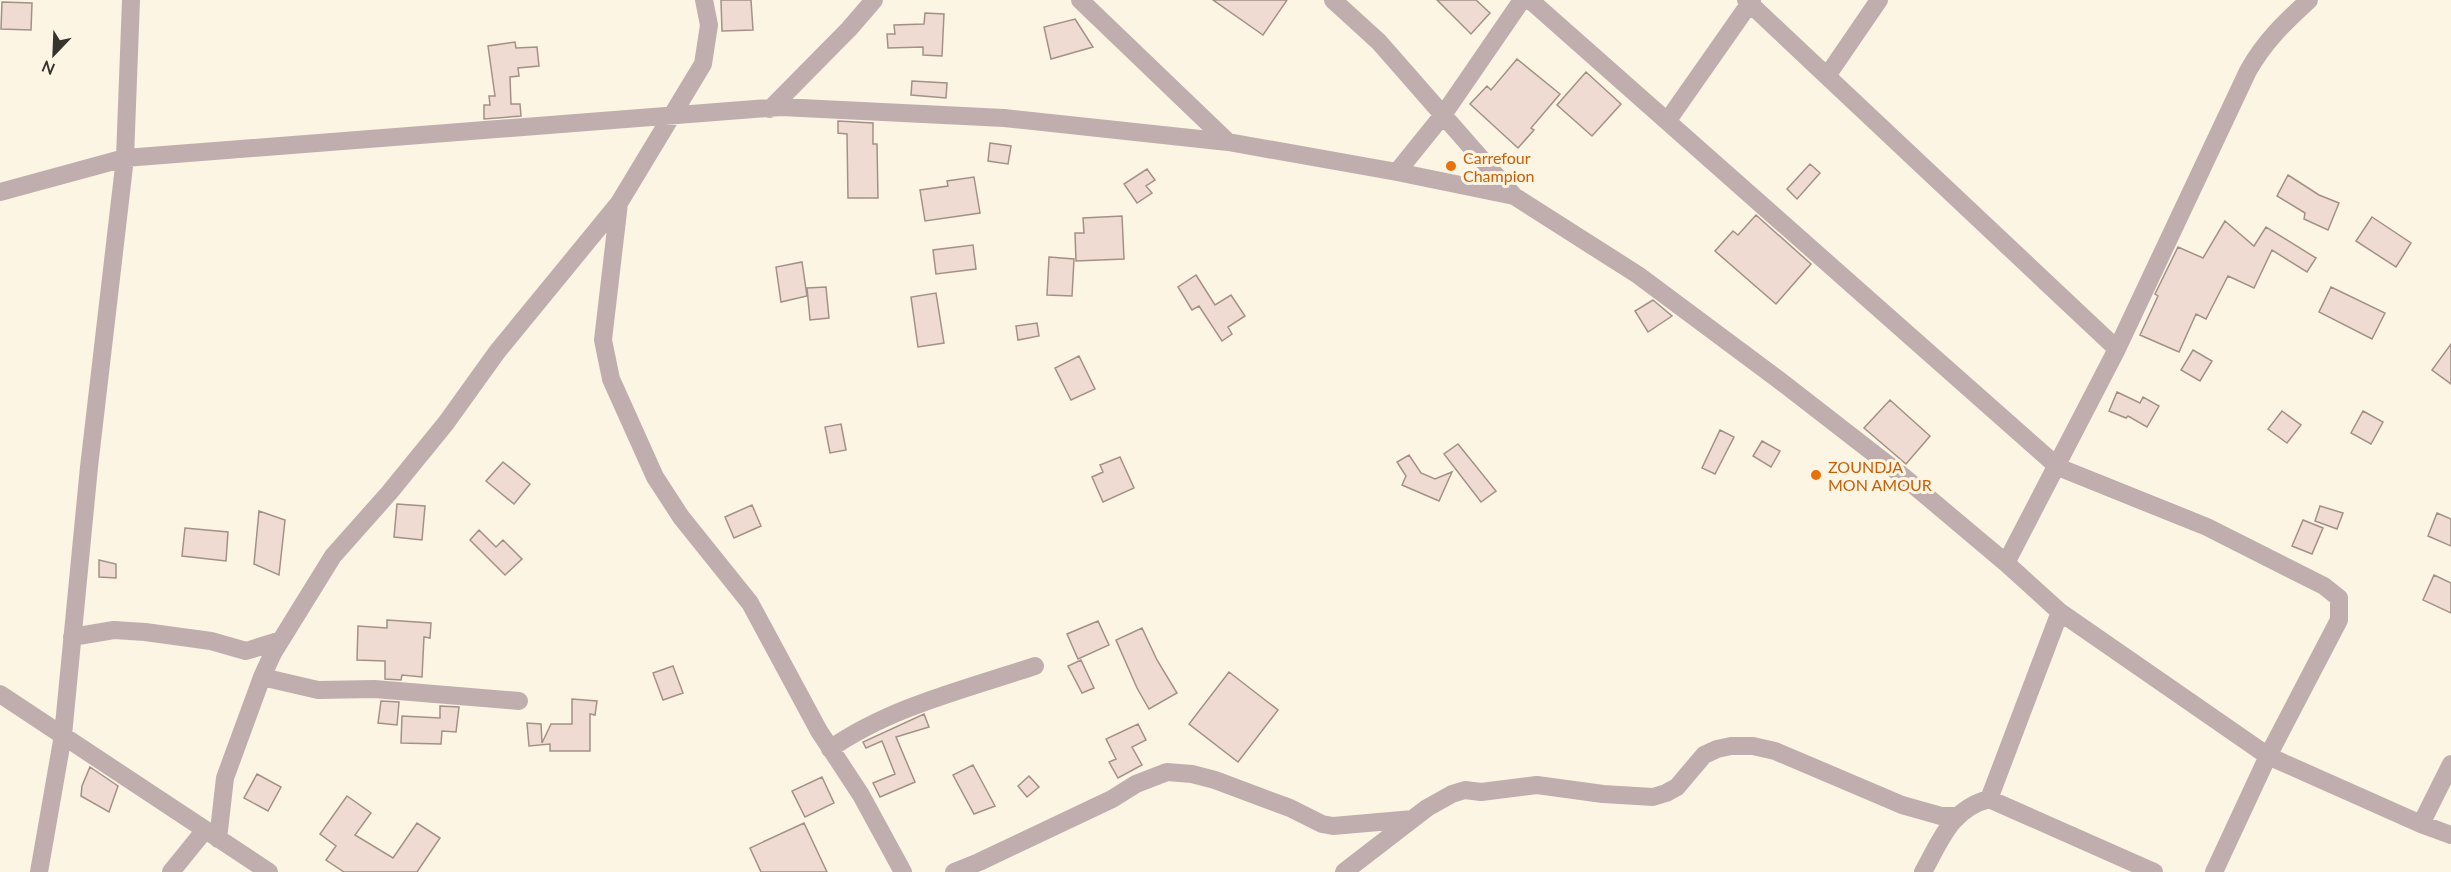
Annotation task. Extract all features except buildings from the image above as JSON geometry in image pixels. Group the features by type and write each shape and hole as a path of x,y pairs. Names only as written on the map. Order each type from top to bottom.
{"street":[{"path":"39,872 63,735 89,467 125,158 131,0"},
{"path":"171,872 212,834 225,778 262,677 281,640 333,556 389,493 446,423 497,352 619,203 703,64 709,25 704,0"},
{"path":"770,109 874,0"},
{"path":"1080,0 1228,142"},
{"path":"1333,0 1379,42 1514,196 1638,275 1770,373 1899,473 2006,563 2060,612 2268,756 2451,835"},
{"path":"1397,171 1443,115 1522,0"},
{"path":"1530,0 2058,467 2207,527 2325,586 2339,598 2339,620 2268,756 2214,872"},
{"path":"1827,76 1879,0"},
{"path":"2006,563 2058,467 2117,349 2253,62 2272,34 2309,0"},
{"path":"1668,120 1749,1 2117,349"},
{"path":"0,192 125,158 362,142 672,115 770,109 1004,118 1228,142 1397,171 1514,196"},
{"path":"619,203 603,340 611,379 655,477 681,517 750,603 830,749 861,795 903,872"},
{"path":"1989,799 2060,612"},
{"path":"72,637 114,630 145,632 211,641 246,651 281,640"},
{"path":"830,749 850,735 894,714 1035,666"},
{"path":"262,677 318,690 374,689 519,701"},
{"path":"0,694 269,872"},
{"path":"1344,872 1413,819 1452,794 1465,790 1481,792 1537,785 1603,794 1653,797 1677,787 1704,755 1731,746 1753,746 1775,751 1902,805 1941,816 1956,816"},
{"path":"2421,824 2451,764"},
{"path":"954,872 1112,799 1136,784 1167,772 1192,774 1215,780 1290,808 1322,824 1333,826 1413,819"},
{"path":"1923,872 1956,816 1974,803 1989,799 2154,872"}],"place":[{"name":"Carrefour Champion","path":"1451,166"},
{"name":"ZOUNDJA MON AMOUR","path":"1816,475"}]}
